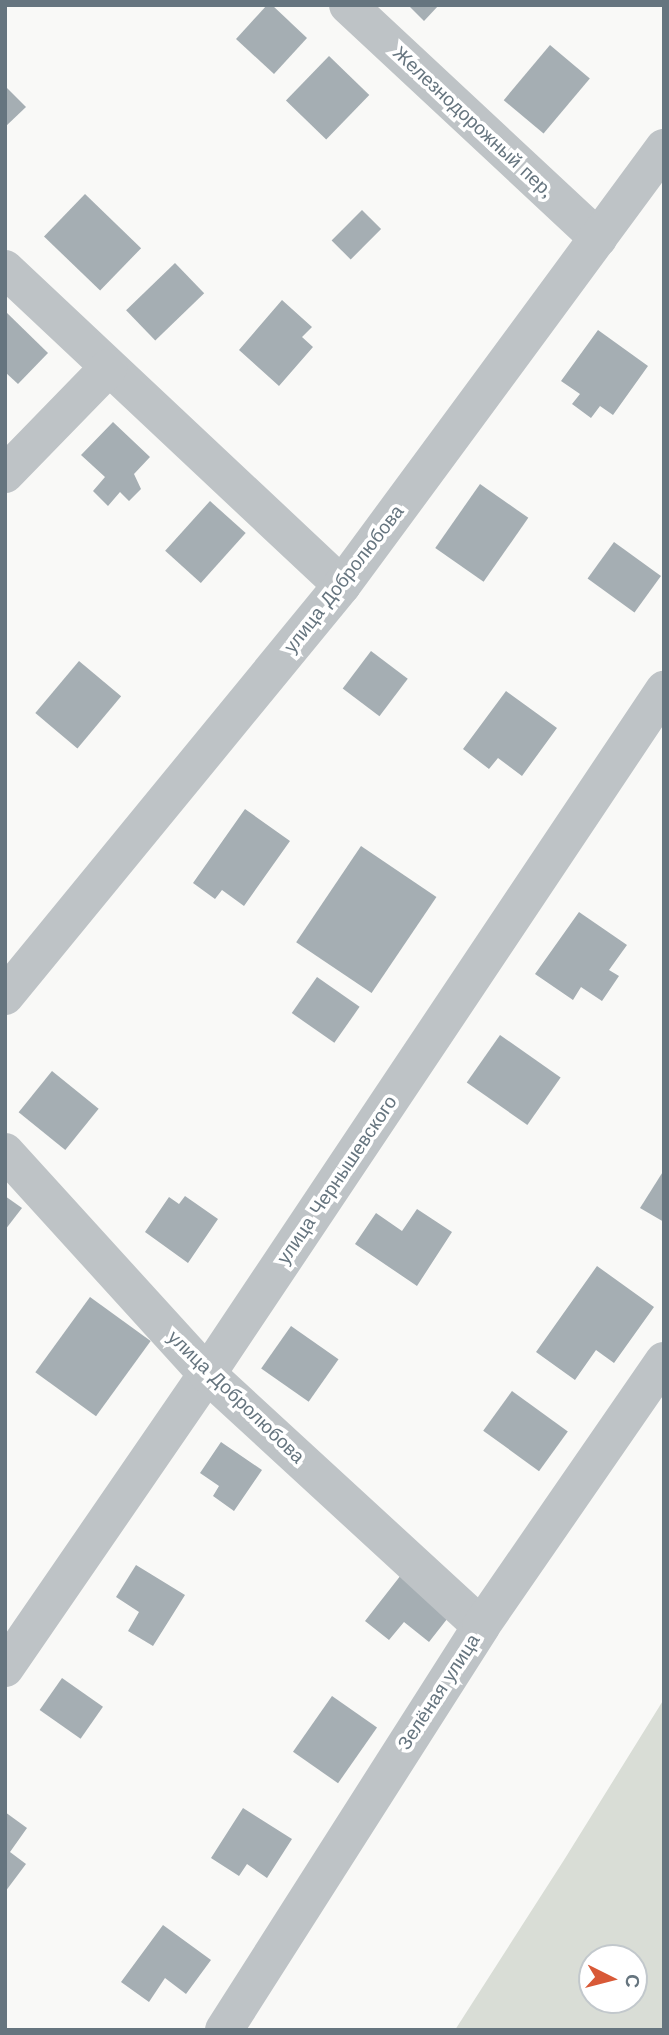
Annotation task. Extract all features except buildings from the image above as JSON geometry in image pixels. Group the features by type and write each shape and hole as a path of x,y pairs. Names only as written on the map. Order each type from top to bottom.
{"street":[{"name":"Железнодорожный пер,","path":"348,5 598,238"},
{"name":"улица Добролюбова","path":"5,996 342,585 664,148"},
{"path":"5,269 342,585"},
{"path":"5,474 108,368"},
{"name":"улица Чернышевского","path":"5,1668 207,1374 664,690"},
{"name":"улица Добролюбова","path":"5,1152 207,1374 481,1626"},
{"name":"Зелёная улица","path":"224,2030 481,1626 664,1360"}],"shaded area":[{"path":"664,1699 664,2030 455,2030 564,1860"}]}
